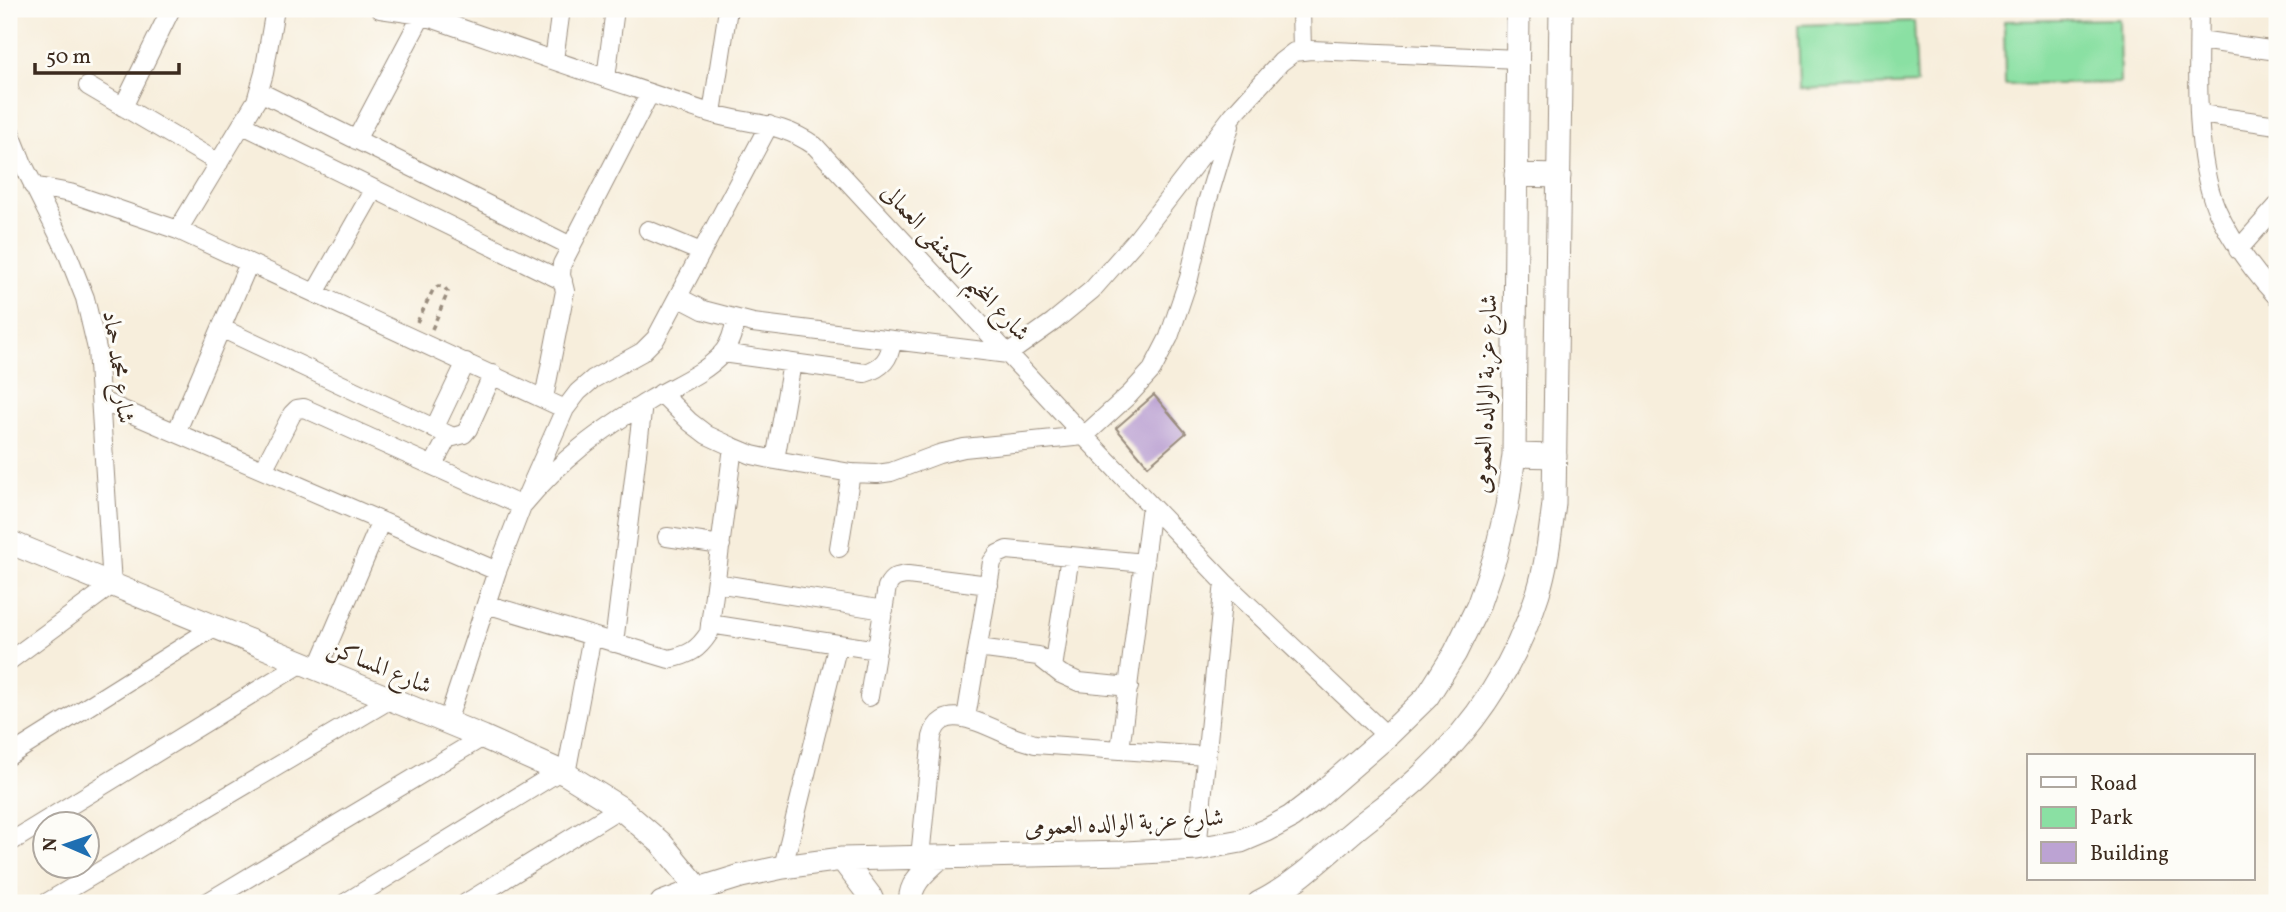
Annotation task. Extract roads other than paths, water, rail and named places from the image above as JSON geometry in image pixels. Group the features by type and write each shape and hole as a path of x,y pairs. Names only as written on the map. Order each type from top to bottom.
{"street":[{"path":"123,107 171,9"},
{"path":"178,230 243,125 260,92 275,9"},
{"name":"شارع المخيم الكشفى العمالى","path":"380,9 433,15 554,60 712,113 786,128 815,146 1084,436 1224,582 1387,736"},
{"path":"554,60 561,9"},
{"path":"606,78 615,9"},
{"path":"712,113 727,9"},
{"path":"1301,9 1302,51"},
{"name":"شارع عزبة الوالده العمومى","path":"662,903 698,889 783,867 842,859 1126,853 1197,849 1241,841 1291,817 1387,736 1427,697 1455,653 1478,606 1501,532 1514,455 1518,9"},
{"path":"1259,903 1293,881 1422,776 1480,710 1504,673 1539,591 1549,548 1555,456 1561,9"},
{"path":"2199,9 2200,114 2209,185 2238,250 2277,297"},
{"path":"356,140 433,15"},
{"path":"2199,40 2277,51"},
{"path":"678,297 703,310 736,320 1008,354 1092,290 1137,239 1233,115 1281,62 1294,52 1518,59"},
{"path":"88,86 219,163"},
{"path":"260,92 571,246"},
{"path":"544,398 565,291 562,264 650,93"},
{"path":"2200,114 2277,125"},
{"path":"661,393 707,435 752,455 851,473 891,472 939,454 964,449 1084,436 1130,394 1152,369 1169,337 1189,278 1205,209 1233,115"},
{"path":"447,722 497,571 522,506 565,409 578,391 593,379 642,352 656,338 769,124"},
{"path":"243,125 563,281"},
{"name":"شارع محمد حماد","path":"9,129 33,186 66,250 85,298 97,349 112,585"},
{"path":"1516,175 1559,176"},
{"path":"33,186 70,193 178,230 565,409"},
{"path":"315,293 374,189"},
{"path":"2238,250 2277,206"},
{"path":"648,230 701,252"},
{"path":"176,433 249,263"},
{"path":"522,506 546,477 574,451 643,404 707,367 722,353 732,338 736,320"},
{"path":"221,328 442,432 458,436 468,429 493,374"},
{"path":"722,353 864,373 876,370 885,363 891,353 892,341"},
{"path":"433,465 466,362"},
{"path":"775,460 792,363"},
{"path":"102,401 497,571"},
{"path":"614,643 643,404"},
{"path":"263,470 292,414 297,409 304,408 522,506"},
{"path":"486,604 669,659 686,656 700,647 709,633 733,447"},
{"path":"1514,455 1555,456"},
{"path":"839,548 851,473"},
{"path":"1120,750 1151,506"},
{"path":"9,843 311,665 381,521"},
{"path":"667,537 721,545"},
{"name":"شارع المساكن","path":"9,542 311,665 563,772 620,808 661,843 698,889"},
{"path":"966,718 992,562 998,554 1007,550 1145,563"},
{"path":"1053,668 1070,556"},
{"path":"869,697 887,587 891,580 908,575 989,585"},
{"path":"1197,849 1224,582"},
{"path":"716,583 884,610"},
{"path":"9,661 112,585"},
{"path":"710,624 877,650"},
{"path":"9,756 216,626"},
{"path":"345,903 563,772 592,636"},
{"path":"783,867 838,644"},
{"path":"978,648 1038,656 1069,679 1079,682 1129,687"},
{"path":"46,903 391,699"},
{"path":"911,903 912,886 930,857 934,729 939,722 966,718 1035,744 1206,756"},
{"path":"206,903 483,737"},
{"path":"466,903 620,808"},
{"path":"842,859 873,903"}]}
